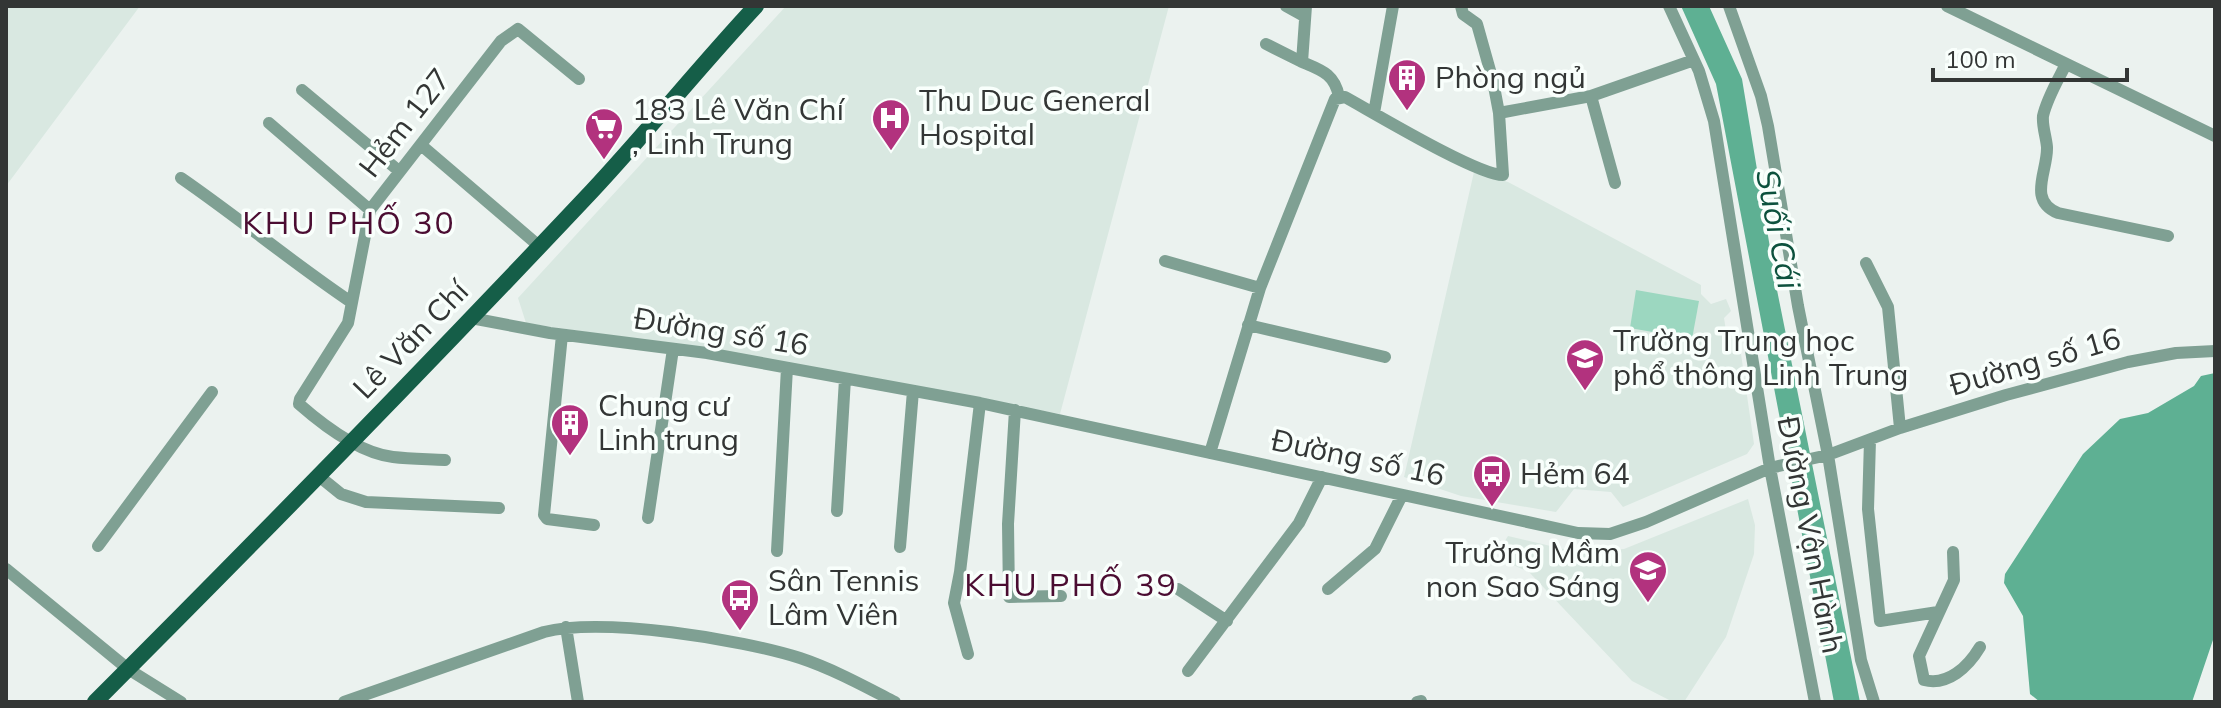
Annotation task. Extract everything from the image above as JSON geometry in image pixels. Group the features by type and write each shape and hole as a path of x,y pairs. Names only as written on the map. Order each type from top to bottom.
{"main road":[{"name":"Lê Văn Chí","path":"95,702 320,477 595,188 756,6"}],"street":[{"path":"1286,6 1305,11 1302,62"},
{"path":"1374,113 1393,6"},
{"path":"1210,453 1260,288 1332,104 1339,97 1345,97 1449,153 1500,175 1504,170 1499,113 1477,24 1463,14 1461,6"},
{"name":"Đường Vận Hành","path":"1669,6 1694,60 1714,121 1815,702"},
{"name":"Đường Vận Hành","path":"1729,6 1765,111 1822,456 1861,660 1874,702"},
{"path":"1947,6 2215,136"},
{"name":"Hẻm 127","path":"353,442 313,416 299,402 348,323 370,210 501,41 518,29 579,79"},
{"path":"1266,44 1334,79 1339,97"},
{"path":"1499,113 1591,96 1694,60"},
{"path":"2066,64 2043,119 2047,150 2042,201 2047,208 2058,213 2168,236"},
{"path":"302,90 399,171"},
{"path":"1591,96 1615,183"},
{"path":"269,123 370,210"},
{"path":"421,145 539,246"},
{"path":"181,178 351,302"},
{"path":"1165,261 1260,288"},
{"path":"1866,263 1888,307 1900,428"},
{"name":"Đường số 16","path":"471,318 562,335 787,368 980,403 1578,533 1610,534 1776,467 1822,456 1900,428 2128,362 2176,353 2215,351"},
{"path":"1248,325 1385,357"},
{"path":"562,335 544,515 547,519 594,525"},
{"path":"648,518 673,349"},
{"path":"777,551 787,368"},
{"path":"837,511 845,379"},
{"path":"900,547 913,391"},
{"path":"98,546 212,392"},
{"path":"968,654 954,603 980,403"},
{"path":"1015,410 1008,524 1009,597 1061,596"},
{"path":"1870,440 1868,509 1880,621 1938,612"},
{"path":"353,442 390,457 445,460"},
{"path":"320,477 341,494 366,502 499,508"},
{"path":"1188,671 1299,523 1322,477"},
{"path":"1328,589 1375,549 1402,495"},
{"path":"1953,552 1954,580 1919,656 1924,680 1930,682 1962,672 1980,647"},
{"path":"6,569 128,669 181,702"},
{"path":"1178,589 1227,621"},
{"path":"566,627 578,702"},
{"path":"344,702 363,699 566,627 641,629 768,650 825,667 895,702"}],"shaded area":[{"path":"6,6 140,6 6,186"},
{"name":"Thu Duc General Hospital","path":"786,6 1169,6 1060,414 713,351 526,323 518,298"},
{"path":"1681,6 1709,6 1742,79 1777,290 1860,702 1834,702 1716,84"},
{"name":"Trường Trung học phổ thông Linh Trung","path":"1474,172 1508,182 1701,285 1701,294 1711,304 1726,299 1731,311 1724,318 1727,337 1739,340 1754,444 1747,454 1623,507 1611,492 1574,489 1556,512 1461,496 1404,477"},
{"path":"1636,290 1699,301 1692,339 1630,328"},
{"path":"2215,373 2215,634 2192,702 2040,702 2030,694 2023,616 2004,583 2005,574 2083,454 2120,419 2148,413 2194,386 2201,376"},
{"name":"Trường Mầm non Sao Sáng","path":"1748,499 1755,525 1754,554 1726,637 1684,702 1673,702 1632,681 1529,572 1502,560 1498,552 1508,536 1576,552 1624,549"}],"place":[{"name":"Phòng ngủ","path":"1407,112"},
{"name":"Thu Duc General Hospital","path":"891,152"},
{"name":"183 Lê Văn Chí , Linh Trung","path":"604,161"},
{"name":"Trường Trung học phổ thông Linh Trung","path":"1585,392"},
{"name":"Chung cư Linh trung","path":"570,457"},
{"name":"Hẻm 64","path":"1492,508"},
{"name":"Trường Mầm non Sao Sáng","path":"1648,604"},
{"name":"Sân Tennis Lâm Viên","path":"740,632"}],"district":[{"name":"KHU PHỐ 30","path":"349,223"},
{"name":"KHU PHỐ 39","path":"1071,585"}],"water label":[{"name":"Suối Cái","path":"1778,229"}]}
